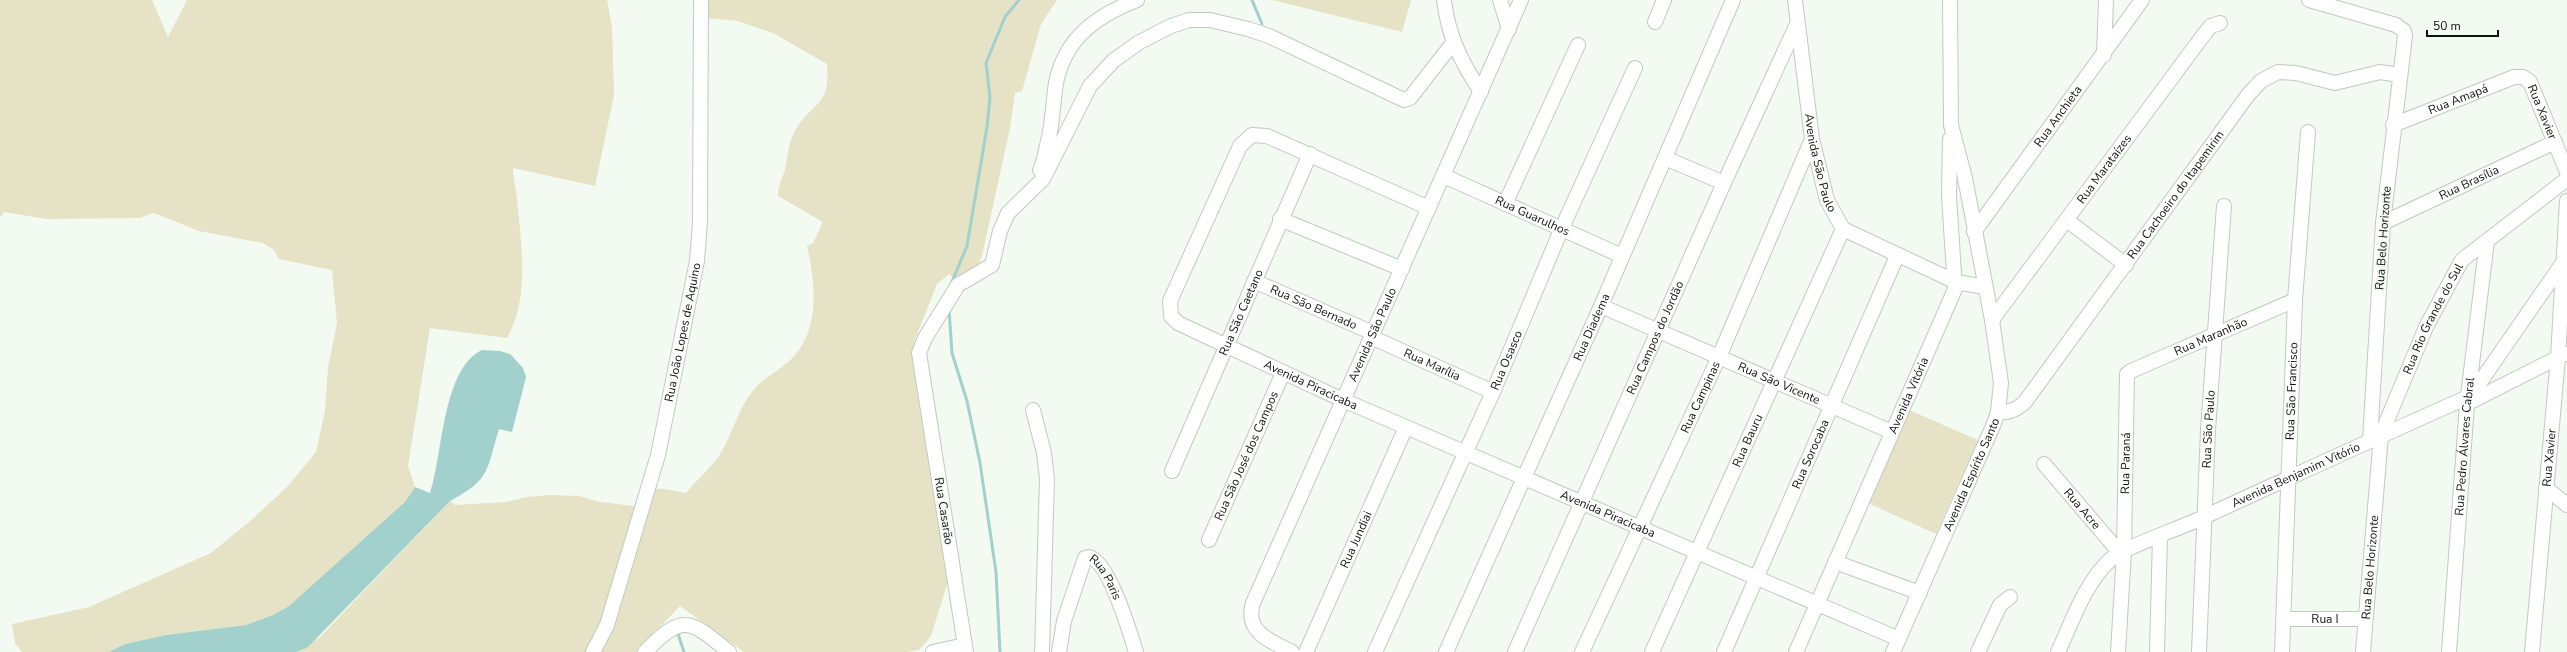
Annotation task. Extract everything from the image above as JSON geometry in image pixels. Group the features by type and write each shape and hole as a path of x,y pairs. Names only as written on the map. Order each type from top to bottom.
{"street":[{"name":"Rua João Lopes de Aquino","path":"593,652 607,625 658,455 697,261 700,222 701,0"},
{"path":"1032,188 1042,166 1052,122 1056,85 1060,67 1069,47 1077,36 1096,22 1137,0"},
{"path":"1444,0 1453,43 1464,67 1481,92"},
{"path":"1500,0 1509,29"},
{"name":"Avenida São Paulo","path":"1292,652 1264,638 1258,632 1253,625 1251,610 1522,0"},
{"path":"1655,22 1664,0"},
{"name":"Rua Diadema","path":"1446,652 1601,306 1733,0"},
{"name":"Avenida São Paulo","path":"1795,0 1812,139 1827,200 1842,229"},
{"name":"Avenida Espírito Santo","path":"1896,646 1998,412 2001,383 1992,320 1974,232 1965,178 1951,125 1950,0"},
{"path":"2104,55 2106,0"},
{"name":"Rua Anchieta","path":"1974,232 2104,55 2142,0"},
{"name":"Rua Belo Horizonte","path":"2309,0 2396,25 2404,31 2405,36 2393,125 2383,222 2376,438 2363,652"},
{"name":"Rua Casarão","path":"965,648 919,353 925,338 958,285 992,265 1003,222 1012,208 1043,179 1090,86 1113,60 1138,43 1171,26 1189,20 1210,20 1248,29 1269,36 1404,100 1410,98 1453,43"},
{"name":"Rua Marataízes","path":"1992,320 2068,221 2205,33 2211,26 2220,23"},
{"name":"Rua Campos do Jordão","path":"1515,652 1660,331 1724,183 1797,24"},
{"path":"1505,204 1578,45"},
{"name":"Rua Osasco","path":"1374,652 1464,452 1493,392 1561,230 1635,68"},
{"name":"Rua Cachoeiro do Itapemirim","path":"1998,412 2006,413 2016,409 2025,402 2126,265 2248,95 2269,75 2286,72 2335,83 2380,72 2400,75"},
{"name":"Rua Amapá","path":"2393,125 2514,77 2523,77"},
{"name":"Rua Xavier","path":"2523,77 2530,82 2567,172"},
{"name":"Avenida Vitória","path":"1796,652 1816,603 1892,432 1933,345 1956,282 1949,182 1951,125"},
{"name":"Rua São Francisco","path":"2282,652 2285,619 2295,300 2308,132"},
{"name":"Avenida Piracicaba","path":"1429,208 1267,136 1260,134 1245,139 1170,301 1170,316 1178,323 1343,400 1816,603 1896,646"},
{"name":"Rua Campinas","path":"1582,652 1638,527 1719,357 1812,139"},
{"name":"Rua Brasília","path":"2383,222 2555,142"},
{"name":"Rua São Caetano","path":"1172,471 1280,219 1310,154"},
{"path":"1665,158 1724,183"},
{"path":"1949,182 1955,175 1965,178"},
{"name":"Rua Guarulhos","path":"1444,176 1561,230 1622,256"},
{"name":"Rua Rio Grande do Sul","path":"2376,438 2426,327 2449,281 2462,260 2567,179"},
{"name":"Rua Xavier","path":"2532,652 2546,488 2563,355 2560,309 2567,201"},
{"name":"Rua São Paulo","path":"2199,652 2214,335 2224,206"},
{"path":"1280,219 1402,269"},
{"path":"2068,221 2126,265"},
{"path":"1842,229 1897,256 1956,282 1985,287"},
{"name":"Rua Bauru","path":"1652,652 1842,229"},
{"name":"Rua Pedro Álvares Cabral","path":"2449,652 2467,401 2487,241"},
{"name":"Rua Sorocaba","path":"1724,652 1833,406 1897,256"},
{"path":"2467,401 2562,264"},
{"name":"Rua São Bernado","path":"1254,281 1372,335"},
{"name":"Rua Maranhão","path":"2127,374 2295,300"},
{"path":"2535,301 2550,300 2560,309"},
{"name":"Rua São Vicente","path":"1601,306 1892,432"},
{"name":"Rua Marília","path":"1372,335 1493,392"},
{"name":"Avenida Benjamim Vitório","path":"2058,652 2092,585 2109,561 2122,552 2206,516 2290,476 2376,438 2467,401 2563,355"},
{"name":"Rua São José dos Campos","path":"1209,540 1283,373"},
{"name":"Rua Paraná","path":"2118,652 2127,374"},
{"path":"1033,410 1044,453 1048,479 1042,652"},
{"name":"Rua Jundiai","path":"1306,652 1406,427"},
{"name":"Rua Acre","path":"2044,464 2122,552"},
{"path":"2546,488 2567,505"},
{"path":"2157,652 2160,536"},
{"name":"Rua Paris","path":"1059,652 1064,621 1085,558 1089,557 1099,563 1119,600 1136,652"},
{"path":"1835,562 1920,593"},
{"path":"1978,652 2000,605 2010,597"},
{"name":"Rua I","path":"2285,619 2364,619"},
{"path":"645,652 664,632 673,626 684,625 695,627 707,634 729,652"},
{"path":"933,652 965,648"}],"shaded area":[{"path":"0,0 152,0 168,37 187,0 607,0 612,27 614,95 595,186 513,168 522,251 522,270 519,306 514,323 507,338 430,328 408,466 415,487 406,502 289,606 273,615 246,625 166,635 125,644 109,652 22,652 15,643 12,624 89,607 211,553 249,522 288,486 316,452 325,411 328,368 337,323 332,270 279,259 274,250 263,243 199,231 154,213 139,218 46,219 4,212 0,218"},
{"path":"704,0 1057,0 1041,24 1022,91 1015,93 1010,128 982,256 976,269 955,279 949,274 937,284 914,342 920,365 949,578 931,636 919,650 907,652 744,652 680,606 636,652 296,652 320,637 450,501 455,505 506,502 527,497 550,495 579,496 600,502 634,506 652,490 662,489 686,493 719,455 727,442 747,398 755,388 787,363 798,351 806,338 811,324 813,308 814,293 807,246 813,243 823,222 778,196 778,192 795,131 801,121 823,97 826,89 827,64 773,33 738,21 707,18"},
{"path":"1273,0 1411,0 1402,32"},
{"path":"1909,410 1978,440 1936,534 1868,503"}],"water":[{"path":"482,350 500,351 510,354 523,368 526,377 512,432 499,429 489,464 480,480 450,501 308,647 296,652 109,652 125,644 166,635 246,625 273,615 289,606 405,502 415,487 430,493 451,394 459,375 469,360"}],"waterway":[{"path":"951,284 967,246 987,127 990,97 986,63 1005,17 1019,0"},
{"path":"1252,0 1262,24"},
{"path":"949,309 952,353 967,401 980,463 996,572 1000,652"},
{"path":"677,631 684,652"}]}
